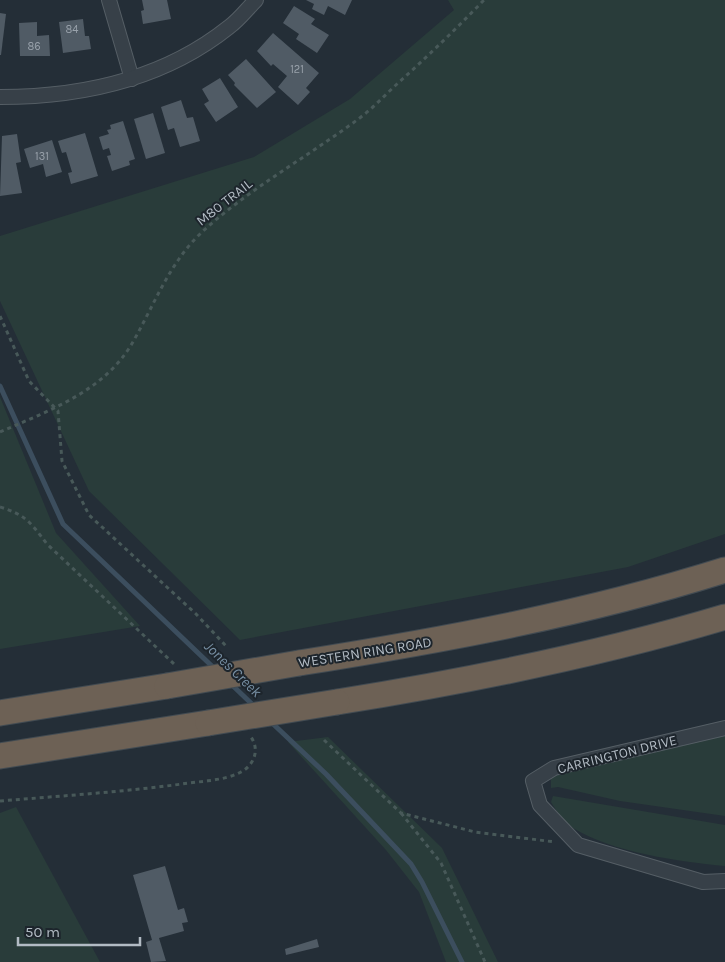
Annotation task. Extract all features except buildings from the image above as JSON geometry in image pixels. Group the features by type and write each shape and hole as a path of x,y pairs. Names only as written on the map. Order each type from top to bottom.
{"highway":[{"name":"WESTERN RING ROAD","path":"0,713 500,629 595,607 725,570"},
{"path":"0,756 337,702 544,664 664,635 725,617"}],"street":[{"path":"109,0 132,79"},
{"path":"0,97 44,97 97,88 132,79 177,61 212,40 231,26 256,0"},
{"name":"CARRINGTON DRIVE","path":"725,728 554,768 533,781 540,805 578,845 703,882 725,881"}],"path":[{"name":"M80 TRAIL","path":"0,432 56,407 97,383 118,364 134,341 171,271 184,252 202,232 254,192 362,116 445,40 484,0"},
{"path":"0,316 29,381 56,407 62,461 89,515 196,614 226,646"},
{"path":"324,740 401,813 441,863 485,962"},
{"path":"401,813 475,832 578,845"}],"green space":[{"path":"448,0 725,0 725,534 628,567 240,640 89,491 0,301 0,236 254,157 350,99 454,10"},
{"path":"0,397 56,533 140,626 0,649"},
{"path":"725,728 725,816 620,801 558,787 551,788 551,777 581,762"},
{"path":"328,737 442,848 498,962 446,962 419,892 386,850 288,742"},
{"path":"553,796 725,825 725,866 668,859 607,844 573,828 564,820 551,802"},
{"path":"16,807 100,962 0,962 0,813"}],"waterway":[{"name":"Jones Creek","path":"0,386 63,524 216,670"},
{"name":"Jones Creek","path":"230,683 256,708"},
{"name":"Jones Creek","path":"270,721 326,774 411,864 462,962"}]}
